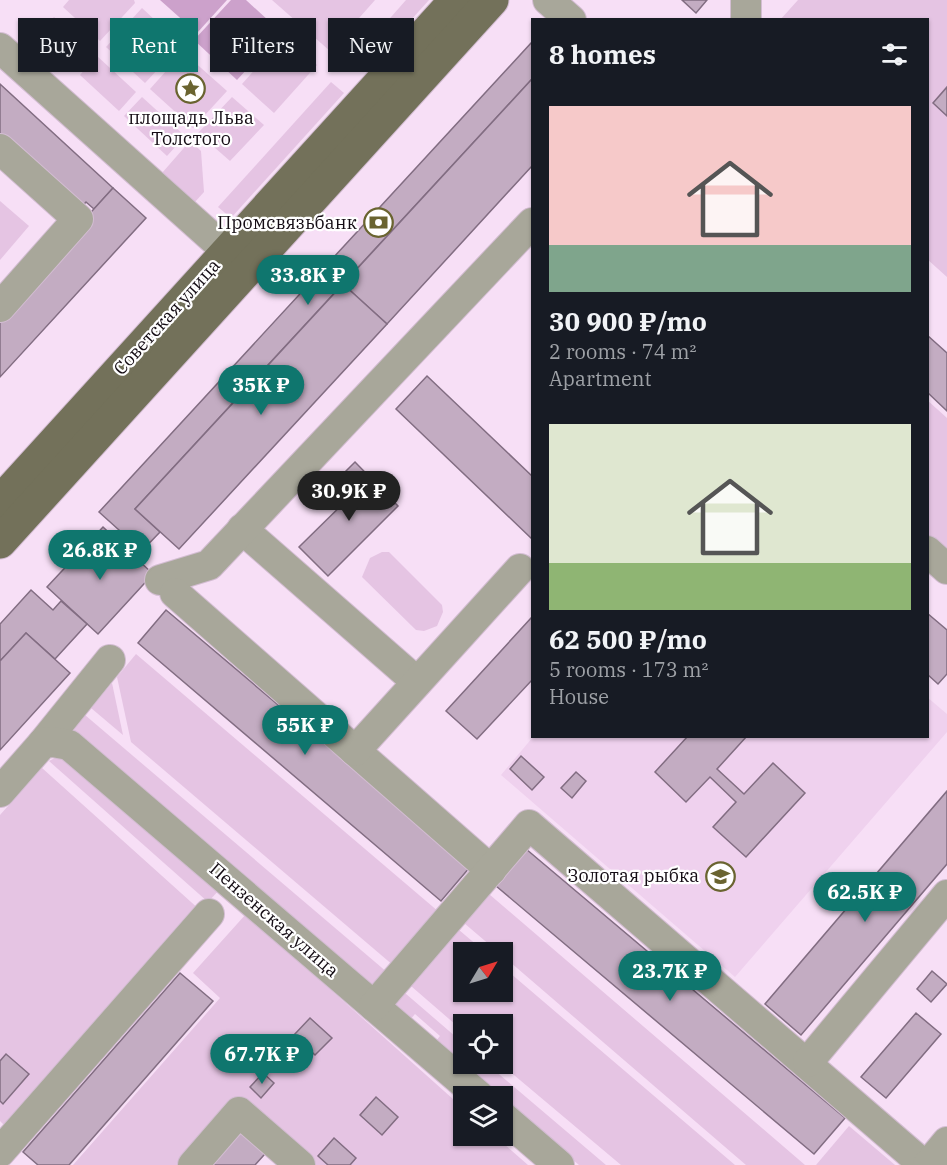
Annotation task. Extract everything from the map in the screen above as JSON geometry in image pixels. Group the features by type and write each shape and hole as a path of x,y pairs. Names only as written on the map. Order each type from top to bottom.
{"main road":[{"name":"Советская улица","path":"0,502 456,0"},
{"path":"0,542 492,0"}],"street":[{"path":"548,0 568,18"},
{"path":"746,0 746,18"},
{"path":"0,48 227,251"},
{"path":"0,148 78,219 0,307"},
{"path":"491,870 168,586 209,565 531,224"},
{"path":"242,529 417,682"},
{"path":"929,553 947,568"},
{"path":"355,751 520,569"},
{"path":"0,792 56,744 110,660"},
{"name":"Пензенская улица","path":"56,744 374,1006 467,1086"},
{"path":"374,1006 529,825 926,1165 947,1142"},
{"path":"808,1062 947,895"},
{"path":"10,1165 0,1154 209,914"},
{"path":"193,1165 239,1112 290,1162"},
{"path":"513,1125 559,1165"}],"shaded area":[{"path":"69,0 134,0 135,3 121,18 110,18 110,30 100,41 98,39 98,18 75,18 63,7"},
{"path":"160,0 227,0 198,32 198,18 180,18"},
{"path":"231,0 246,0 266,18 214,18"},
{"path":"272,0 375,0 359,18 328,18 328,49 316,39 316,18 292,18"},
{"path":"406,0 429,0 413,18 390,18"},
{"path":"798,0 947,0 947,277 929,261 929,18 782,18"},
{"path":"142,8 153,18 133,18"},
{"path":"210,23 210,55 198,44 198,36"},
{"path":"98,57 110,68 110,72 114,72 136,92 119,111 80,75 83,72 98,72"},
{"path":"198,65 227,91 193,128 150,89 165,72 198,72"},
{"path":"133,72 155,72 145,83"},
{"path":"228,72 244,72 237,80"},
{"path":"253,72 311,72 274,113 242,84"},
{"path":"331,82 344,93 231,218 218,207"},
{"path":"142,97 185,136 167,156 124,116"},
{"path":"232,97 264,125 230,161 198,133"},
{"path":"190,141 201,151 204,192 194,203 162,173"},
{"path":"0,201 29,226 0,260"},
{"path":"929,402 947,418 947,552 929,536"},
{"path":"382,552 389,552 442,605 443,612 437,626 424,631 416,630 362,577 370,558"},
{"path":"136,654 439,912 394,966 131,742 117,677"},
{"path":"112,683 123,735 91,708"},
{"name":"Золотая рыбка","path":"929,699 947,714 947,732 735,977 501,775 532,738 929,738"},
{"path":"85,715 388,973 374,989 72,731"},
{"path":"57,757 65,757 220,889 208,902 49,761"},
{"path":"42,768 201,911 7,1128 0,1121 0,1101 4,1104 29,1074 7,1054 0,1061 0,815"},
{"path":"482,888 805,1165 746,1165 513,965 513,942 486,942 457,917"},
{"path":"246,914 453,1099 453,1146 506,1146 528,1165 315,1165 239,1100 182,1165 73,1165 220,998 193,973"},
{"path":"452,924 473,942 453,942 453,1002 513,1002 513,976 735,1165 621,1165 513,1074 513,1014 453,1014 453,1022 404,980"},
{"path":"398,987 453,1034 453,1057 435,1042 440,1036 415,1014 410,1020 388,999"},
{"path":"472,1074 499,1074 513,1086 487,1086"},
{"path":"513,1086 606,1165 579,1165 513,1109"},
{"path":"849,1126 895,1165 816,1165"}],"building":[{"path":"682,0 707,0 696,13"},
{"path":"531,43 531,80 135,509 160,532 135,558 113,537 119,530 99,512"},
{"path":"531,80 531,167 387,324 343,284"},
{"path":"0,84 113,188 94,209 86,202 77,212 0,141"},
{"path":"947,87 947,116 933,103"},
{"path":"113,188 146,218 0,377 0,294 62,244"},
{"path":"343,284 387,324 179,549 135,509"},
{"path":"929,337 947,353 947,411 929,394"},
{"path":"427,376 531,475 531,538 396,409"},
{"path":"355,462 398,506 328,576 299,547 357,490 342,475"},
{"path":"103,527 153,574 98,634 47,587"},
{"path":"31,590 53,610 61,601 87,624 55,659 26,633 0,661 0,624"},
{"path":"166,610 470,867 441,901 138,643"},
{"path":"929,615 947,630 947,674 938,684 929,676"},
{"path":"531,618 531,681 477,739 446,711"},
{"path":"26,633 70,673 0,750 0,661"},
{"path":"686,738 745,738 717,769 744,794 773,763 805,793 746,857 713,827 736,802 710,777 686,802 655,772"},
{"path":"521,756 544,777 532,790 510,769"},
{"path":"576,772 586,781 572,798 561,788"},
{"path":"947,791 947,864 801,1035 765,1004"},
{"path":"526,849 845,1118 814,1154 496,886"},
{"path":"932,971 947,984 931,1002 917,989"},
{"path":"180,973 213,1001 69,1165 38,1165 23,1152"},
{"path":"916,1013 941,1034 886,1098 861,1077"},
{"path":"310,1018 332,1038 315,1055 294,1035"},
{"path":"6,1054 29,1074 3,1104 0,1101 0,1061"},
{"path":"263,1073 274,1083 261,1098 250,1087"},
{"path":"376,1097 398,1117 382,1135 360,1115"},
{"path":"241,1119 272,1146 255,1165 200,1165"},
{"path":"334,1138 356,1158 350,1165 328,1165 318,1156"}],"place":[{"name":"площадь Льва Толстого","path":"191,89"},
{"name":"Промсвязьбанк","path":"378,223"},
{"name":"Золотая рыбка","path":"720,876"}]}
